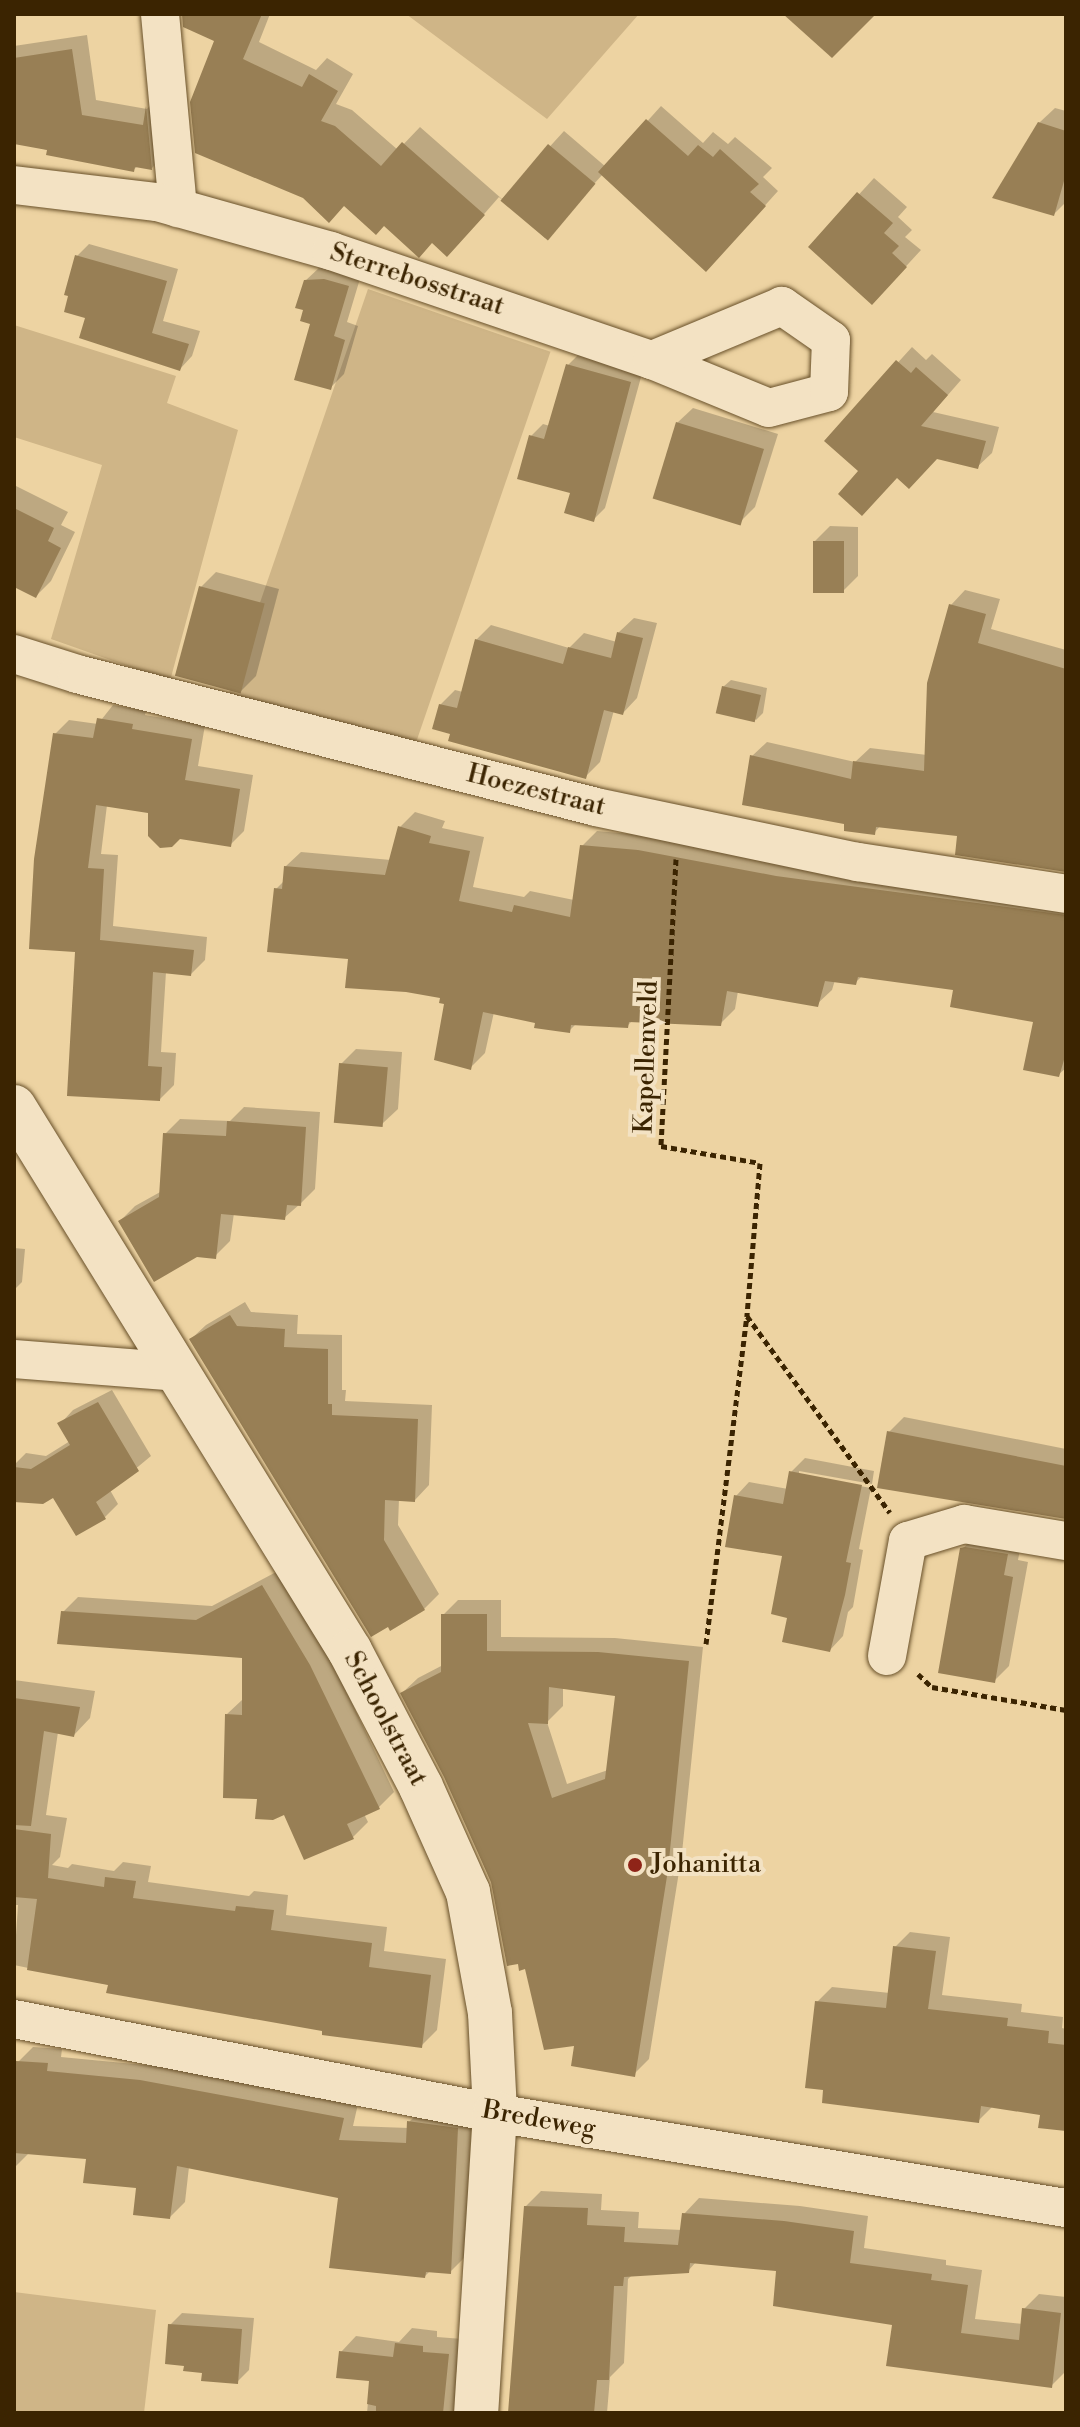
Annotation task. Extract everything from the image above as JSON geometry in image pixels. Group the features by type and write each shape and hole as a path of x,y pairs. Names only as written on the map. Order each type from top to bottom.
{"street":[{"path":"160,14 178,208"},
{"name":"Sterrebosstraat","path":"14,185 157,202 331,251 652,360"},
{"name":"Hoezestraat","path":"14,654 77,674 678,824 858,862 1066,894"},
{"name":"Schoolstraat","path":"14,1107 350,1651 421,1787 468,1892 490,2013 495,2113 476,2413"},
{"path":"14,1359 179,1372"},
{"path":"902,1665 908,1541 964,1524 1066,1541"},
{"name":"Bredeweg","path":"14,2019 495,2113 1066,2208"}],"path":[{"name":"Kapellenveld","path":"678,824 661,1146 760,1163 747,1316"},
{"path":"747,1316 877,1493 908,1541"},
{"path":"706,1644 747,1316"},
{"path":"902,1665 932,1687 1066,1710"}],"shaded area":[{"path":"406,14 639,14 547,119"},
{"path":"368,289 550,352 410,758 228,696"},
{"path":"14,325 176,376 167,403 238,430 170,681 51,639 102,465 14,437"},
{"path":"14,2292 156,2310 144,2413 14,2413"}],"building":[{"path":"182,14 262,14 243,59 302,87 309,74 338,91 321,121 335,126 381,166 402,142 485,215 447,257 432,243 419,258 384,226 376,235 344,206 329,223 303,198 195,153 190,102 214,41 183,27"},
{"path":"783,14 876,14 832,58"},
{"path":"72,49 82,115 143,125 146,106 152,170 135,167 134,172 46,155 47,150 14,144 14,58"},
{"path":"646,119 688,156 698,145 713,157 720,149 759,184 750,192 766,206 706,272 598,172"},
{"path":"1038,122 1066,131 1066,174 1054,216 992,198"},
{"path":"548,144 595,184 548,241 500,201"},
{"path":"857,192 893,223 884,233 899,246 892,253 907,267 872,305 808,247"},
{"path":"75,255 167,281 152,333 189,344 180,371 79,338 85,318 64,312 68,296 64,295"},
{"path":"324,279 349,286 334,336 345,340 331,390 294,380 310,324 300,321 303,310 295,308 304,280"},
{"path":"896,360 911,373 916,367 948,395 921,426 986,441 978,469 937,459 909,489 897,478 862,516 838,494 858,471 824,441"},
{"path":"566,364 631,382 594,522 564,513 570,493 517,479 529,435 544,439"},
{"path":"676,422 764,449 741,525 653,499"},
{"path":"14,508 54,528 48,541 61,548 36,598 14,587"},
{"path":"813,541 844,541 844,593 813,593"},
{"path":"199,586 265,604 241,693 175,676"},
{"path":"949,604 986,614 978,643 1066,669 1066,872 955,855 957,836 876,827 875,835 844,831 844,824 742,805 750,755 851,779 853,761 924,771 927,683"},
{"path":"617,632 643,638 623,715 604,710 586,779 448,741 450,734 432,729 439,704 457,708 475,639 563,664 568,647 611,658"},
{"path":"722,686 761,695 755,722 716,713"},
{"path":"97,718 133,724 132,729 192,739 185,780 240,789 231,847 180,839 172,847 160,848 148,836 148,813 96,805 88,868 104,869 100,940 194,950 191,976 153,972 148,1066 162,1067 160,1101 67,1096 75,952 29,949 34,859 53,733 93,738"},
{"path":"398,826 431,836 429,843 470,851 459,901 512,912 514,905 570,917 580,845 638,850 776,876 1066,915 1066,1053 1059,1077 1023,1070 1033,1022 950,1007 953,990 858,977 856,985 825,981 818,1007 727,991 721,1026 629,1022 628,1028 571,1025 570,1033 534,1028 535,1023 483,1012 471,1070 434,1060 444,1004 439,1003 440,998 406,992 345,988 348,959 267,952 274,888 282,889 284,866 385,875"},
{"path":"339,1063 388,1067 383,1127 334,1123"},
{"path":"227,1121 306,1127 301,1206 287,1205 285,1220 221,1214 216,1259 197,1257 154,1282 118,1221 159,1197 163,1133 226,1136"},
{"path":"230,1315 237,1326 285,1329 284,1347 328,1349 328,1404 332,1404 332,1415 418,1419 415,1502 385,1500 384,1540 425,1610 390,1631 388,1627 371,1637 189,1339"},
{"path":"98,1402 139,1471 96,1502 106,1519 76,1536 53,1498 43,1504 14,1502 14,1467 31,1469 70,1445 57,1423"},
{"path":"887,1431 1066,1466 1066,1519 877,1488"},
{"path":"789,1471 862,1485 846,1562 851,1563 845,1595 830,1652 782,1642 787,1618 771,1614 782,1556 725,1547 734,1495 783,1504"},
{"path":"960,1548 1008,1554 1004,1575 1013,1577 995,1683 938,1673"},
{"path":"262,1585 310,1665 380,1809 347,1824 354,1839 304,1860 284,1815 273,1820 255,1819 257,1799 223,1798 225,1714 242,1715 242,1658 57,1644 61,1611 196,1620"},
{"path":"441,1614 487,1614 487,1651 598,1652 689,1661 668,1870 635,2077 571,2066 574,2046 544,2050 525,1969 519,1971 518,1964 507,1966 491,1882 444,1777 400,1693 441,1672","holes":["549,1687 615,1696 605,1779 552,1798 528,1723 548,1724"]},
{"path":"14,1698 80,1707 74,1737 44,1731 31,1826 14,1825"},
{"path":"14,1829 51,1834 48,1878 104,1887 105,1877 136,1881 133,1898 235,1911 236,1906 274,1910 271,1930 372,1943 369,1967 431,1975 422,2048 322,2035 322,2031 106,1993 108,1985 27,1970 37,1899 14,1897"},
{"path":"893,1946 936,1951 928,2009 1008,2018 1007,2026 1049,2031 1048,2043 1066,2045 1066,2131 1038,2128 1040,2115 981,2106 979,2123 822,2103 823,2090 805,2088 815,2001 886,2008"},
{"path":"16,2061 48,2063 47,2071 140,2080 344,2118 339,2140 406,2143 407,2121 458,2128 451,2274 426,2272 425,2278 329,2268 338,2198 177,2166 170,2219 133,2215 136,2188 83,2183 86,2159 14,2153"},
{"path":"524,2206 588,2208 587,2225 625,2227 624,2242 678,2245 682,2213 784,2221 854,2231 850,2263 932,2274 931,2280 968,2285 961,2333 1019,2340 1022,2308 1061,2313 1052,2388 886,2366 892,2325 773,2306 776,2271 690,2263 689,2273 624,2277 623,2286 614,2286 609,2380 597,2380 594,2413 508,2413"},
{"path":"168,2324 242,2329 238,2384 201,2381 202,2373 183,2371 184,2366 165,2364"},
{"path":"395,2343 423,2346 423,2352 449,2354 443,2413 376,2413 376,2406 367,2404 369,2381 336,2378 339,2351 393,2357"}],"place":[{"name":"Johanitta","path":"635,1865"}]}
